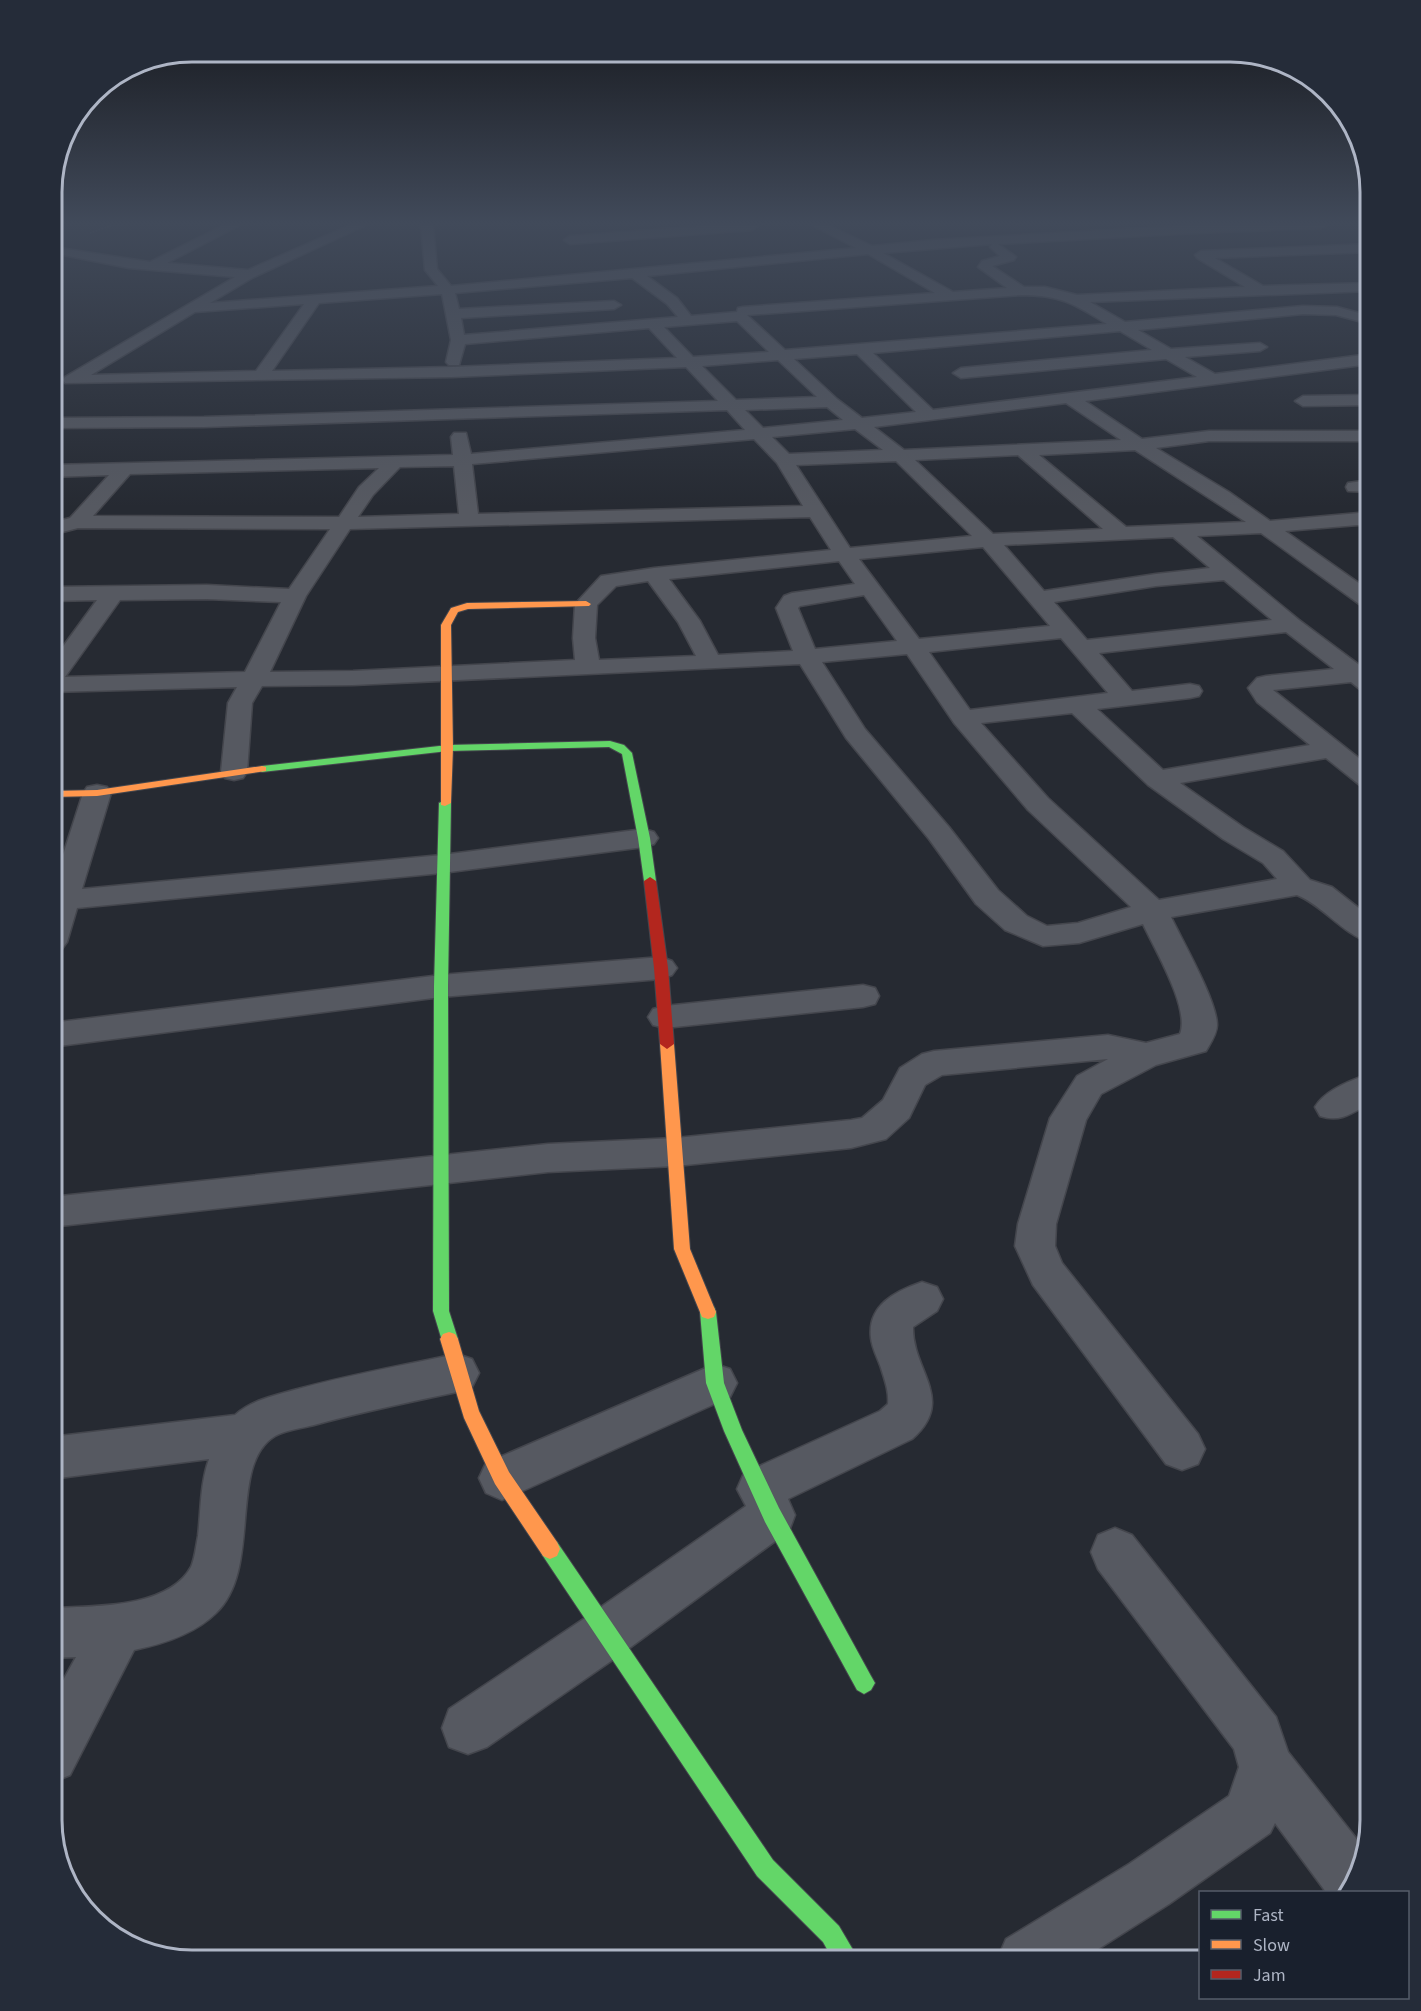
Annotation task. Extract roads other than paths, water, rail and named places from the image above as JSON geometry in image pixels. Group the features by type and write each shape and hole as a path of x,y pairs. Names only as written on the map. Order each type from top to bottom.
{"street":[{"path":"67,378 174,319"},
{"path":"260,377 301,319"},
{"path":"452,319 458,340 454,383 469,519"},
{"path":"686,319 689,322"},
{"path":"458,340 689,322 700,319"},
{"path":"752,319 784,356 831,402 899,454 988,540 1126,699"},
{"path":"1108,319 1212,379"},
{"path":"67,378 260,377 454,383 1209,319"},
{"path":"654,325 688,362 760,432 784,460 843,553 913,646 963,718 1038,804 1153,911 1195,1003 1200,1026 1194,1042 1146,1056 1089,1085 1068,1118 1037,1224 1035,1246 1047,1273 1182,1449"},
{"path":"922,345 1005,406"},
{"path":"961,374 1099,359 1260,347"},
{"path":"861,350 929,416"},
{"path":"62,471 461,460 929,416 1360,360"},
{"path":"1071,399 1139,445 1222,496 1360,593"},
{"path":"1303,401 1360,400"},
{"path":"62,423 204,423 831,402"},
{"path":"187,437 204,423"},
{"path":"784,460 1139,445 1209,436 1360,436"},
{"path":"1022,449 1122,534"},
{"path":"153,467 170,452"},
{"path":"234,772 240,703 295,596 366,491 395,462"},
{"path":"77,522 125,469"},
{"path":"62,526 77,522 345,523 817,511"},
{"path":"588,667 584,638 586,604 609,581 843,553 988,540 1264,527 1360,519"},
{"path":"1178,531 1291,625 1360,677"},
{"path":"1040,598 1156,580 1229,573"},
{"path":"654,574 689,621 711,663"},
{"path":"869,588 800,598 792,602 787,608 807,657 855,733 939,833 987,897 1017,923 1043,936 1078,933 1153,911 1299,886 1321,894 1360,924"},
{"path":"62,665 114,592"},
{"path":"62,594 207,592 295,596"},
{"path":"586,604 480,605 454,610 446,625 448,748 442,864 441,1311 470,1412 502,1478 765,1869 831,1934 841,1950"},
{"path":"62,686 448,675 711,663 807,657 913,646 1073,639 1291,625"},
{"path":"1360,679 1266,684 1260,688 1266,698 1360,771"},
{"path":"963,718 1190,691"},
{"path":"1078,705 1157,779 1233,834 1273,857 1299,886"},
{"path":"62,794 97,793 234,772 448,748 610,744 620,747 627,753 644,838 661,968 682,1250 708,1309 715,1383 733,1431 766,1502 864,1683"},
{"path":"1157,779 1334,749"},
{"path":"62,888 97,793"},
{"path":"62,901 442,864 644,838"},
{"path":"62,1034 441,986 661,968"},
{"path":"665,1017 863,996"},
{"path":"62,1211 548,1158 676,1152 851,1134 873,1129 896,1109 912,1077 934,1063 1108,1047 1146,1056"},
{"path":"1333,1107 1360,1092"},
{"path":"468,1728 606,1634 766,1502 896,1425 909,1414 911,1393 892,1338 893,1318 922,1299"},
{"path":"62,1633 118,1630 177,1612 202,1593 216,1565 222,1538 226,1472 246,1434 260,1421 315,1404 457,1373"},
{"path":"502,1478 715,1383"},
{"path":"62,1457 246,1434"},
{"path":"1115,1552 1257,1736 1266,1767 1350,1868"},
{"path":"62,1735 118,1630"},
{"path":"1048,1950 1251,1814 1266,1767"}]}
